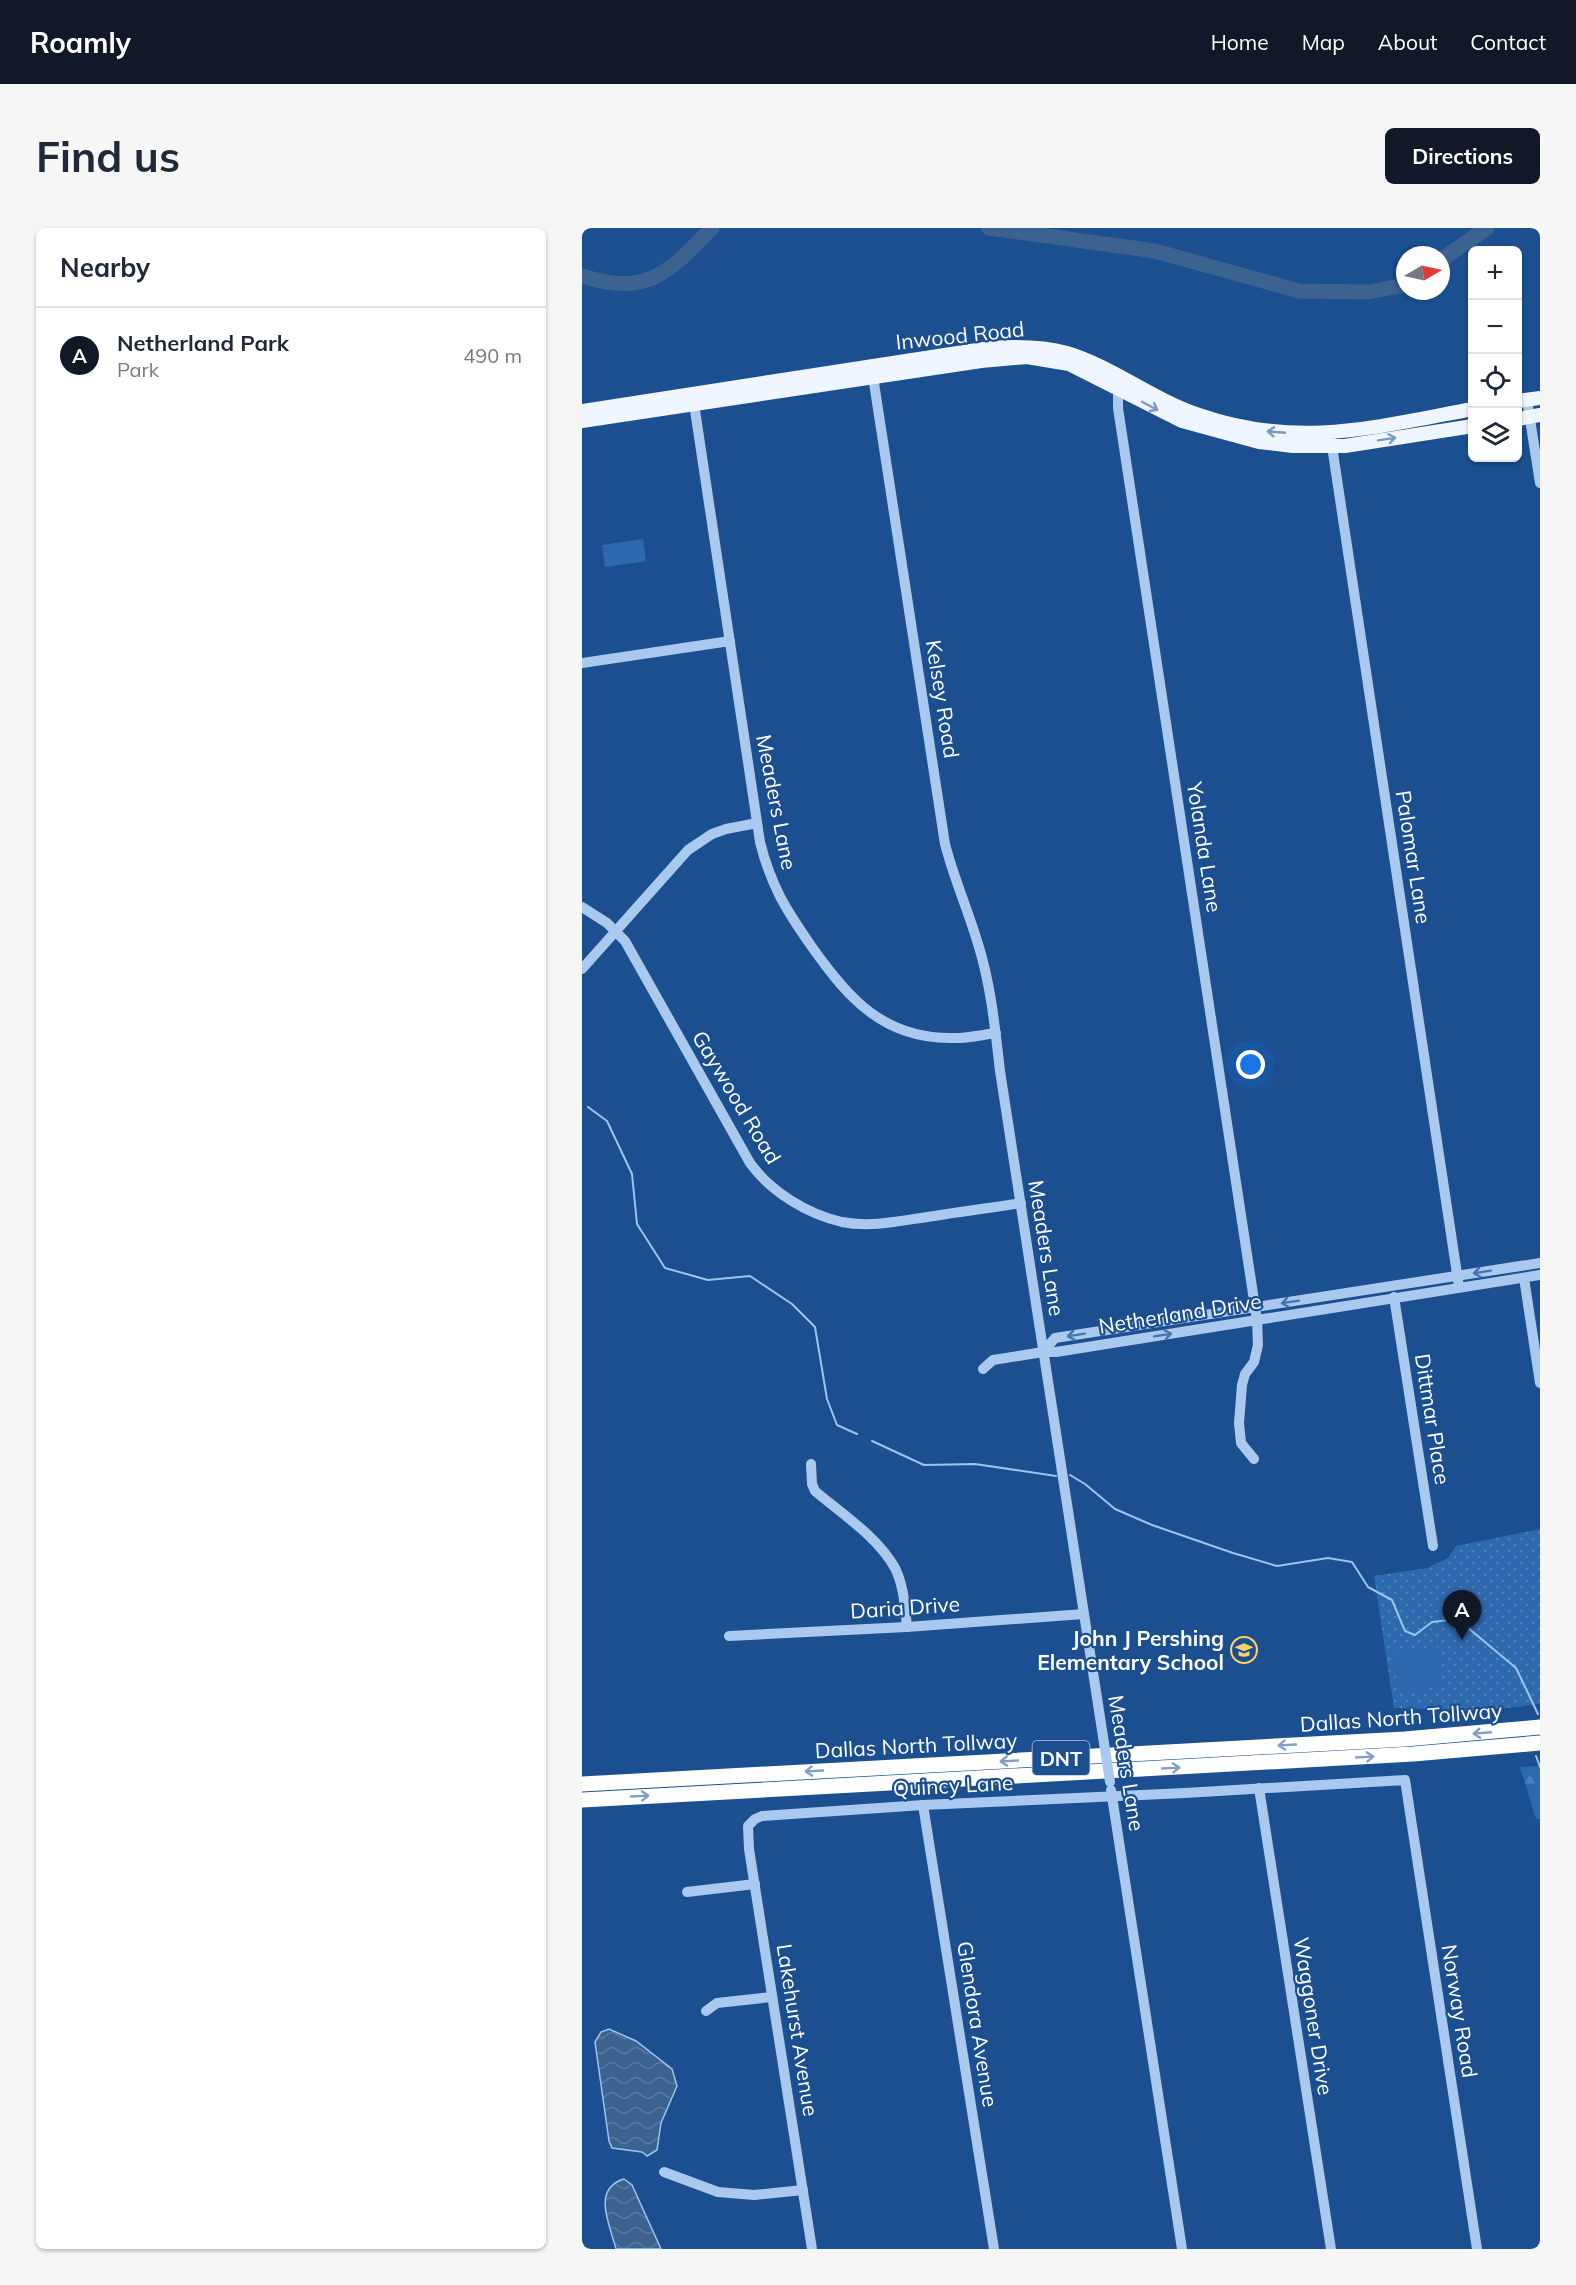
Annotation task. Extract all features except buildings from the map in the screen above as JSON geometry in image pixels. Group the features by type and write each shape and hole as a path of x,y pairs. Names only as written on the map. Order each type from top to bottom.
{"highway":[{"name":"Dallas North Tollway","path":"582,1784 1406,1739 1540,1727"},
{"name":"Dallas North Tollway","path":"582,1800 1413,1754 1540,1743"}],"main road":[{"name":"Inwood Road","path":"582,421 693,400 1006,352 1068,364 1122,385 1182,421 1222,428 1259,442 1293,446 1468,426"},
{"name":"Inwood Road","path":"582,411 693,400"},
{"name":"Inwood Road","path":"1331,440 1468,410"}],"street":[{"name":"Kelsey Road","path":"872,372 945,844 951,869 981,954 996,1033"},
{"name":"Yolanda Lane","path":"1122,385 1118,408 1257,1320 1258,1345 1254,1362 1245,1374 1242,1385 1239,1423 1241,1443 1254,1459"},
{"name":"Meaders Lane","path":"693,400 757,823 766,866 781,901 828,970 859,1005 889,1024 922,1035 951,1038 996,1033 1182,2249"},
{"path":"1528,400 1540,483"},
{"name":"Palomar Lane","path":"1331,440 1459,1281"},
{"path":"582,663 730,641"},
{"path":"582,969 679,859 698,842 726,829 757,823"},
{"name":"Gaywood Road","path":"582,907 616,930 625,941 750,1163 765,1181 785,1196 821,1215 842,1222 862,1223 887,1223 1021,1203"},
{"name":"Netherland Drive","path":"1043,1352 1056,1352 1394,1297 1540,1263"},
{"name":"Netherland Drive","path":"1043,1352 1055,1338 1459,1281 1524,1278 1540,1275"},
{"path":"1524,1278 1540,1383"},
{"name":"Dittmar Place","path":"1394,1297 1433,1546"},
{"path":"983,1369 993,1360 1043,1352"},
{"path":"811,1464 812,1484 815,1491 876,1543 894,1567 903,1595 907,1627"},
{"name":"Daria Drive","path":"729,1636 907,1627 1084,1614"},
{"name":"Quincy Lane","path":"755,1819 762,1816 923,1805 1112,1797 1405,1780"},
{"name":"Norway Road","path":"1405,1780 1477,2249"},
{"name":"Waggoner Drive","path":"1259,1788 1331,2249"},
{"name":"Glendora Avenue","path":"923,1805 994,2249"},
{"name":"Lakehurst Avenue","path":"755,1819 748,1826 755,1884 812,2249"},
{"path":"687,1892 755,1884"},
{"path":"706,2011 717,2003 772,1997"},
{"path":"664,2172 718,2192 754,2195 803,2190"}],"green space":[{"path":"643,539 646,561 605,567 602,545"},
{"path":"1540,1529 1540,1704 1481,1711 1394,1708 1374,1576 1427,1568 1448,1558 1456,1546"},
{"path":"1437,1646 1443,1686 1399,1693 1392,1653"},
{"path":"1540,1766 1540,1819 1536,1819 1520,1767"}],"water":[{"path":"609,2029 636,2041 672,2069 677,2086 661,2123 657,2150 647,2156 642,2152 612,2148 609,2141 595,2042 601,2032"},
{"path":"624,2179 632,2185 661,2249 616,2249 607,2219 605,2199 614,2184"}],"waterway":[{"path":"582,276 624,284 641,282 669,268 712,228"},
{"path":"989,228 1155,251 1299,291 1369,292 1396,287"},
{"path":"1450,254 1487,228"},
{"path":"588,1107 607,1121 632,1174 637,1224 665,1268 708,1280 750,1276 792,1304 815,1327 827,1399 837,1425 857,1434"},
{"path":"872,1441 924,1465 975,1464 1056,1476"},
{"path":"1070,1475 1085,1484 1115,1509 1152,1525 1233,1553 1277,1566 1328,1558 1352,1562 1368,1587 1392,1600 1405,1631 1415,1635 1432,1622 1449,1620 1461,1622 1516,1668 1538,1714"},
{"path":"1536,1756 1540,1767"}],"place":[{"name":"Netherland Park","path":"1462,1640"},
{"name":"John J Pershing Elementary School","path":"1244,1650"}]}
